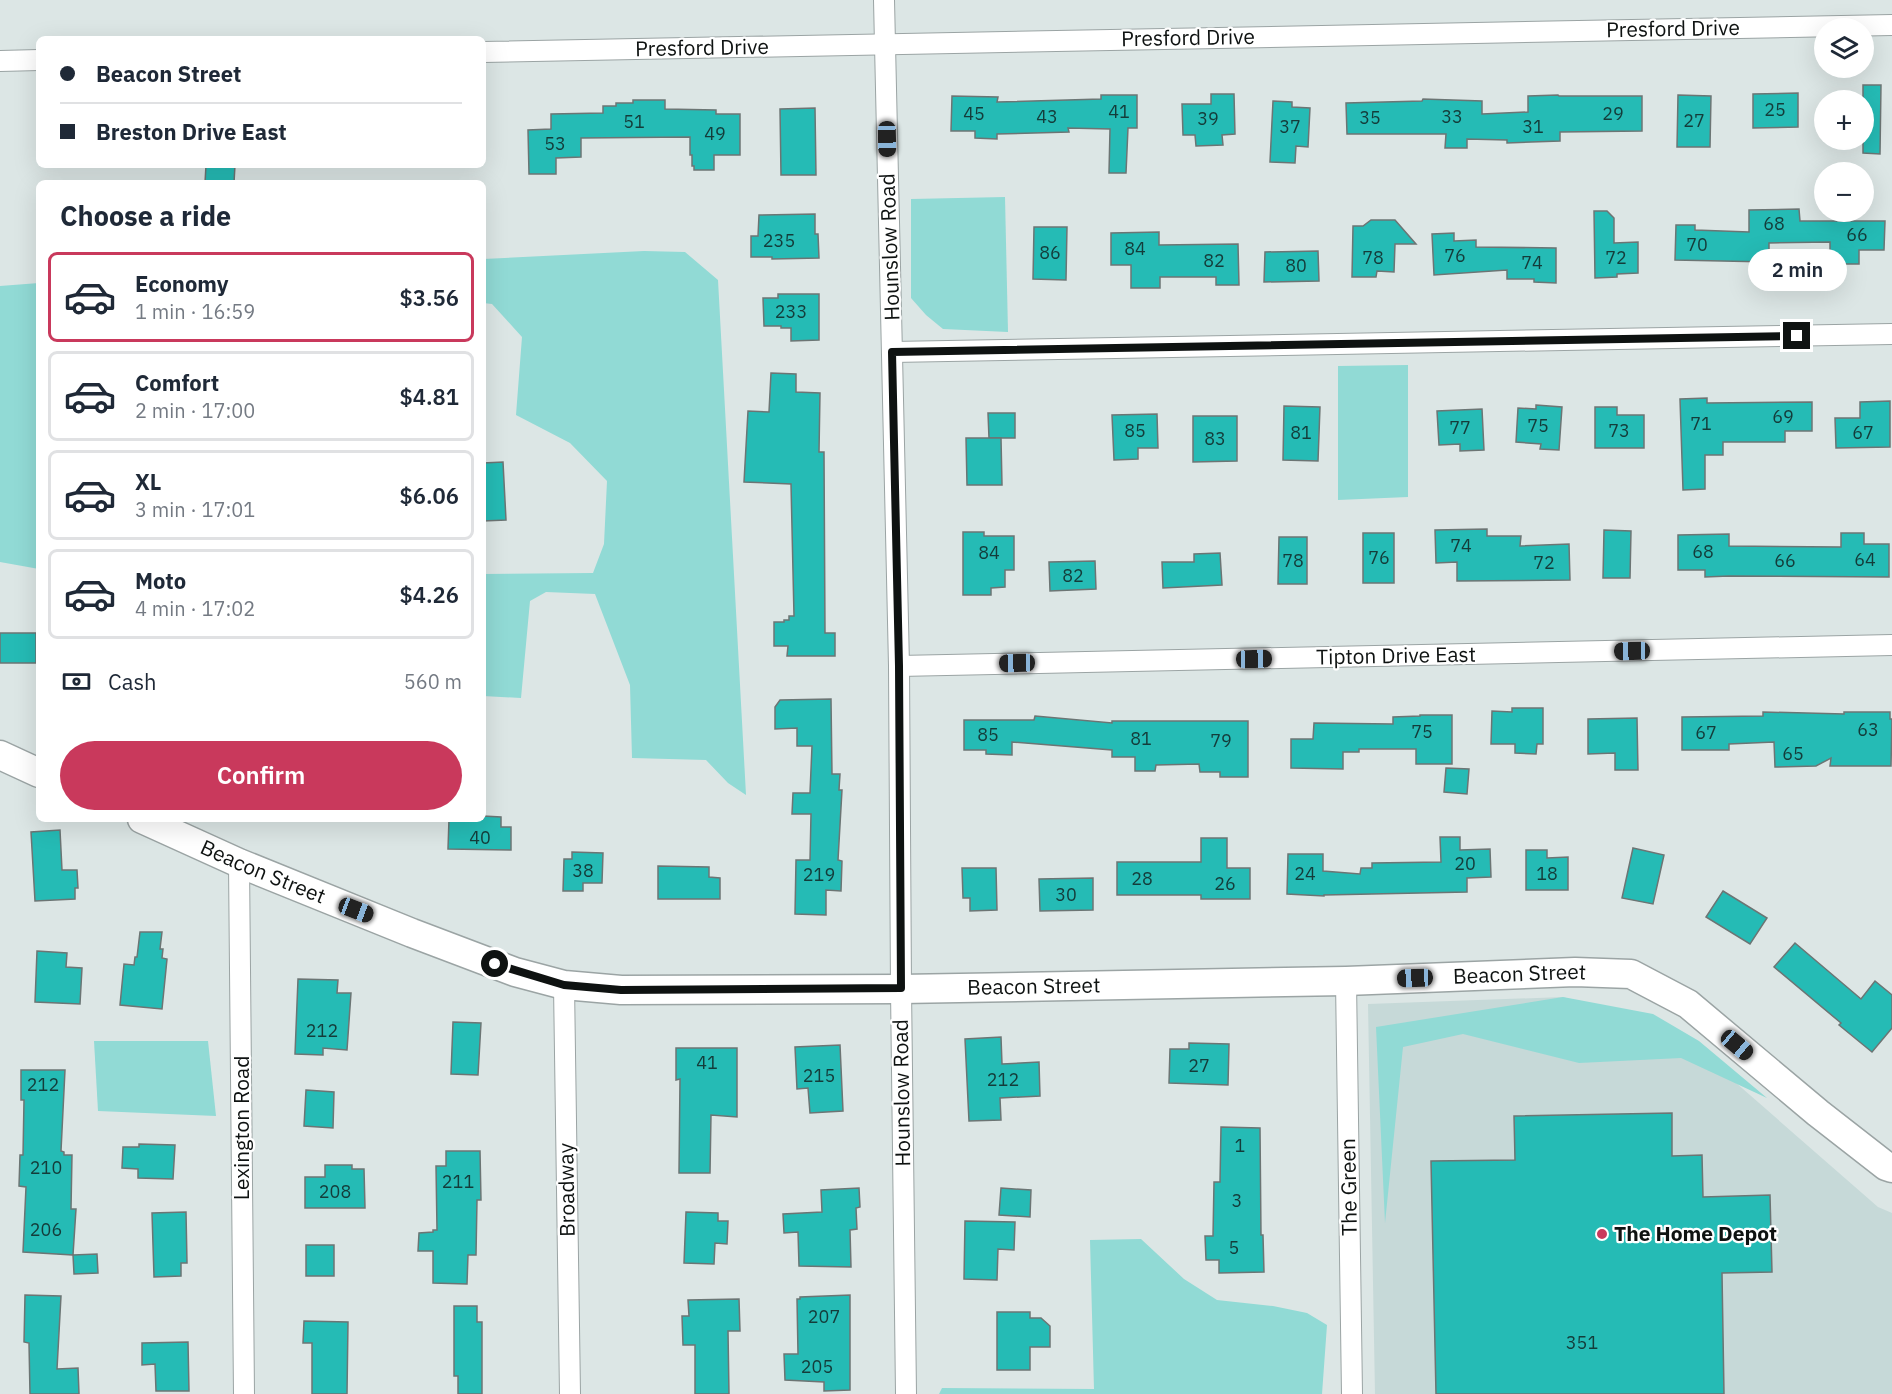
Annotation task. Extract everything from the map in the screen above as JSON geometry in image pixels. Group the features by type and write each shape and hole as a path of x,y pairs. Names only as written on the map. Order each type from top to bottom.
{"street":[{"name":"Hounslow Road","path":"884,0 899,666 906,1394"},
{"name":"Presford Drive","path":"486,52 1892,25"},
{"path":"0,61 36,60"},
{"path":"892,352 1892,334"},
{"name":"Tipton Drive East","path":"899,666 1892,645"},
{"path":"0,756 36,772"},
{"name":"Beacon Street","path":"149,822 239,863 412,933 515,972 564,985 621,990 901,988 1346,981 1575,972 1631,974 1688,1004 1818,1113 1886,1166 1892,1168"},
{"name":"Lexington Road","path":"239,863 244,1394"},
{"name":"The Green","path":"1346,981 1352,1394"},
{"name":"Broadway","path":"564,985 570,1394"}],"shaded area":[{"path":"1005,197 1008,332 943,329 911,298 911,199"},
{"path":"644,251 685,252 718,280 746,795 728,783 706,760 632,758 630,685 595,594 546,592 530,601 521,698 486,696 486,574 593,573 604,544 607,481 570,443 516,415 522,337 492,304 486,303 486,259"},
{"path":"36,283 36,568 0,562 0,286"},
{"path":"1408,365 1408,497 1338,500 1338,366"},
{"path":"1563,997 1680,1034 1878,1207 1892,1213 1892,1394 1375,1394 1368,1004"},
{"path":"1563,997 1653,1014 1699,1041 1767,1098 1681,1058 1579,1063 1463,1034 1403,1047 1385,1223 1376,1027"},
{"path":"94,1041 208,1041 216,1116 98,1111"},
{"path":"1141,1239 1184,1279 1217,1300 1273,1306 1307,1313 1327,1325 1322,1394 939,1394 942,1388 1094,1389 1090,1240"}],"building":[{"path":"1863,85 1881,85 1880,154 1863,153 1863,150 1874,150 1874,90 1863,90"},
{"path":"1798,93 1798,127 1753,128 1753,94"},
{"path":"1211,94 1234,94 1235,134 1222,135 1223,145 1196,146 1195,135 1183,135 1182,104 1211,104"},
{"path":"1101,95 1137,95 1137,128 1128,128 1126,173 1109,173 1110,129 1068,128 1069,132 997,134 997,139 975,138 975,131 951,131 952,96 998,97 997,102 1101,99"},
{"path":"1678,95 1711,96 1710,147 1677,147"},
{"path":"1528,96 1642,96 1642,131 1560,132 1560,141 1507,143 1507,140 1467,139 1467,148 1445,148 1446,134 1347,134 1346,103 1422,101 1423,99 1482,101 1482,114 1528,112"},
{"path":"633,100 665,100 665,109 716,110 716,114 740,114 740,155 714,155 714,170 694,170 692,155 690,155 690,137 581,138 581,157 556,158 556,174 529,174 528,130 551,129 551,114 603,113 603,106 633,103"},
{"path":"1273,101 1292,102 1292,107 1310,108 1308,147 1296,146 1295,163 1270,162"},
{"path":"815,108 816,175 781,175 780,109"},
{"path":"206,168 235,168 234,180 205,180"},
{"path":"1799,209 1800,221 1885,221 1884,250 1859,250 1859,264 1830,264 1830,242 1769,243 1769,262 1675,260 1676,225 1695,225 1695,230 1749,232 1749,210"},
{"path":"1594,211 1607,211 1614,218 1614,243 1638,242 1638,273 1595,278"},
{"path":"815,214 815,234 818,234 819,258 751,257 751,236 758,236 759,215"},
{"path":"1371,220 1395,220 1416,244 1395,244 1394,272 1377,271 1376,277 1352,277 1353,226 1363,226"},
{"path":"1034,227 1067,227 1066,280 1033,279"},
{"path":"1159,232 1159,245 1238,244 1239,285 1216,285 1216,277 1160,277 1160,288 1131,288 1131,265 1111,265 1111,233"},
{"path":"1454,233 1454,241 1476,240 1476,247 1556,248 1556,283 1534,282 1534,279 1507,279 1507,270 1434,275 1432,234"},
{"path":"1318,251 1319,281 1264,282 1265,252"},
{"path":"778,294 819,294 819,340 791,341 791,328 764,326 763,298 778,298"},
{"path":"771,373 796,374 796,392 820,393 819,452 824,452 825,633 835,633 835,656 787,656 788,646 774,646 774,622 784,622 784,620 789,620 789,616 794,616 791,484 744,482 748,411 769,412"},
{"path":"1707,398 1707,403 1812,402 1812,431 1785,431 1785,442 1723,442 1723,455 1705,455 1705,489 1683,490 1680,399"},
{"path":"1890,401 1890,447 1836,448 1835,418 1860,418 1860,402"},
{"path":"1536,405 1562,407 1559,450 1540,449 1541,444 1516,442 1518,408 1536,409"},
{"path":"1284,406 1320,407 1318,461 1283,460"},
{"path":"1595,407 1617,407 1617,415 1644,415 1644,448 1595,448"},
{"path":"1482,409 1484,450 1460,451 1460,444 1439,445 1437,411"},
{"path":"988,413 1015,413 1015,438 989,438"},
{"path":"1157,414 1158,448 1138,448 1138,459 1114,460 1112,415"},
{"path":"1193,416 1237,416 1237,461 1193,462"},
{"path":"966,438 1001,438 1002,485 967,485"},
{"path":"503,462 506,520 486,521 486,463"},
{"path":"1487,529 1487,536 1521,536 1520,546 1569,544 1570,580 1457,581 1457,562 1436,563 1435,530"},
{"path":"1604,530 1631,531 1630,578 1603,578"},
{"path":"963,532 984,532 984,536 1014,536 1014,570 1005,570 1005,587 991,588 991,595 963,595"},
{"path":"1363,533 1394,533 1394,583 1363,583"},
{"path":"1841,533 1864,533 1864,544 1889,544 1889,577 1705,577 1705,570 1678,570 1678,535 1729,534 1729,546 1841,547"},
{"path":"1279,537 1307,537 1307,584 1278,584"},
{"path":"1220,553 1222,585 1163,588 1162,562 1194,562 1194,554"},
{"path":"1095,561 1096,589 1050,591 1049,562"},
{"path":"0,633 36,633 36,663 0,663"},
{"path":"831,699 832,774 840,774 839,790 842,790 838,860 842,861 841,891 826,890 826,915 795,914 796,860 810,860 811,814 792,814 793,793 810,793 812,746 797,746 797,728 775,729 775,707 780,700"},
{"path":"1512,708 1543,708 1543,744 1537,744 1536,754 1515,753 1515,744 1491,744 1492,711 1512,712"},
{"path":"1763,712 1844,714 1844,712 1890,712 1890,719 1892,719 1891,766 1830,766 1831,758 1816,766 1775,767 1774,742 1729,744 1729,750 1682,750 1682,717 1763,716"},
{"path":"1452,715 1452,764 1416,764 1416,749 1359,749 1359,752 1343,752 1343,769 1291,768 1291,739 1313,739 1314,723 1393,724 1393,717"},
{"path":"1035,716 1112,723 1112,721 1248,721 1248,777 1220,777 1220,772 1200,772 1199,764 1156,765 1155,771 1135,771 1135,757 1112,757 1112,750 1012,742 1012,755 986,754 986,750 964,750 964,720 1034,720"},
{"path":"1637,718 1638,770 1615,770 1615,753 1588,754 1588,719"},
{"path":"1446,768 1469,769 1467,794 1444,792"},
{"path":"486,816 501,817 501,827 511,827 511,850 448,849 449,822 486,822"},
{"path":"60,830 62,870 77,870 78,888 75,888 75,899 35,901 31,832"},
{"path":"1440,837 1460,837 1460,850 1490,849 1491,877 1467,878 1467,892 1324,896 1287,894 1288,854 1323,854 1323,871 1360,874 1361,868 1372,868 1372,863 1441,862"},
{"path":"1201,838 1227,838 1227,868 1250,868 1250,899 1201,899 1201,895 1117,895 1117,862 1201,862"},
{"path":"1633,848 1664,855 1653,904 1622,898"},
{"path":"1526,850 1547,850 1547,858 1568,857 1568,890 1526,890"},
{"path":"572,852 603,853 602,883 583,883 583,891 563,891 564,859 572,859"},
{"path":"658,866 709,867 709,877 720,878 720,899 658,899"},
{"path":"962,868 996,868 997,910 970,911 970,898 963,898"},
{"path":"1093,878 1093,910 1040,911 1039,879"},
{"path":"1723,891 1767,918 1750,944 1706,917"},
{"path":"140,932 162,932 160,949 163,949 162,958 167,959 162,1009 120,1005 124,964 134,965"},
{"path":"1795,943 1861,999 1875,981 1892,995 1892,1028 1872,1052 1774,967"},
{"path":"37,951 67,953 66,967 82,968 80,1004 35,1002"},
{"path":"298,979 338,980 337,993 351,993 347,1050 323,1048 323,1055 295,1054"},
{"path":"453,1022 481,1023 478,1075 451,1074"},
{"path":"1001,1037 1002,1064 1039,1062 1040,1096 1000,1098 1001,1120 969,1121 965,1039"},
{"path":"1189,1043 1229,1044 1228,1085 1169,1083 1170,1049 1189,1049"},
{"path":"840,1045 843,1111 810,1113 808,1088 797,1089 795,1047"},
{"path":"676,1048 737,1048 737,1117 711,1115 710,1173 679,1173 680,1079 676,1080"},
{"path":"21,1070 65,1070 61,1151 64,1155 72,1155 71,1209 76,1209 73,1255 23,1252 26,1187 19,1186 20,1155 23,1155 24,1100 21,1100"},
{"path":"306,1090 334,1092 333,1128 304,1126"},
{"name":"The Home Depot","path":"1672,1113 1672,1156 1702,1155 1703,1197 1770,1195 1772,1272 1722,1273 1724,1394 1436,1394 1431,1161 1515,1160 1514,1116"},
{"path":"1221,1127 1260,1128 1261,1235 1263,1235 1264,1272 1219,1273 1219,1260 1206,1260 1205,1236 1213,1236 1214,1182 1220,1182"},
{"path":"139,1144 175,1145 173,1179 138,1178 138,1169 122,1168 123,1147 139,1147"},
{"path":"446,1151 480,1151 481,1200 477,1200 476,1255 468,1255 467,1284 433,1283 433,1251 418,1251 419,1233 437,1230 436,1166 446,1166"},
{"path":"325,1165 352,1165 352,1169 364,1169 365,1208 305,1208 305,1177 325,1177"},
{"path":"859,1188 860,1207 856,1208 857,1229 850,1230 851,1267 799,1266 798,1232 784,1233 783,1214 822,1212 821,1190"},
{"path":"1001,1188 1031,1190 1030,1217 999,1215"},
{"path":"186,1212 187,1263 181,1263 181,1276 154,1277 152,1213"},
{"path":"686,1212 718,1213 718,1221 728,1221 727,1244 715,1243 714,1264 684,1263"},
{"path":"965,1221 1015,1222 1014,1250 998,1249 997,1280 964,1279"},
{"path":"306,1245 334,1245 334,1276 306,1276"},
{"path":"97,1254 98,1273 74,1274 73,1255"},
{"path":"25,1295 61,1296 57,1369 78,1368 79,1394 30,1394 29,1343 24,1342"},
{"path":"850,1295 850,1390 824,1391 824,1382 785,1380 784,1354 798,1354 797,1299"},
{"path":"739,1299 740,1331 728,1331 729,1394 695,1394 695,1345 683,1345 682,1316 689,1316 688,1300"},
{"path":"454,1306 477,1306 477,1322 482,1322 482,1394 458,1394 458,1376 454,1376"},
{"path":"997,1312 1030,1312 1030,1318 1041,1318 1050,1326 1050,1347 1030,1347 1030,1370 997,1370"},
{"path":"304,1321 348,1322 347,1394 312,1394 312,1343 303,1343"},
{"path":"188,1342 189,1391 156,1391 155,1364 142,1365 142,1343"}],"place":[{"name":"The Home Depot","path":"1602,1234"}],"route":[{"path":"495,964 515,972 564,985 621,990 901,988 899,666 892,352 1797,336"}]}
